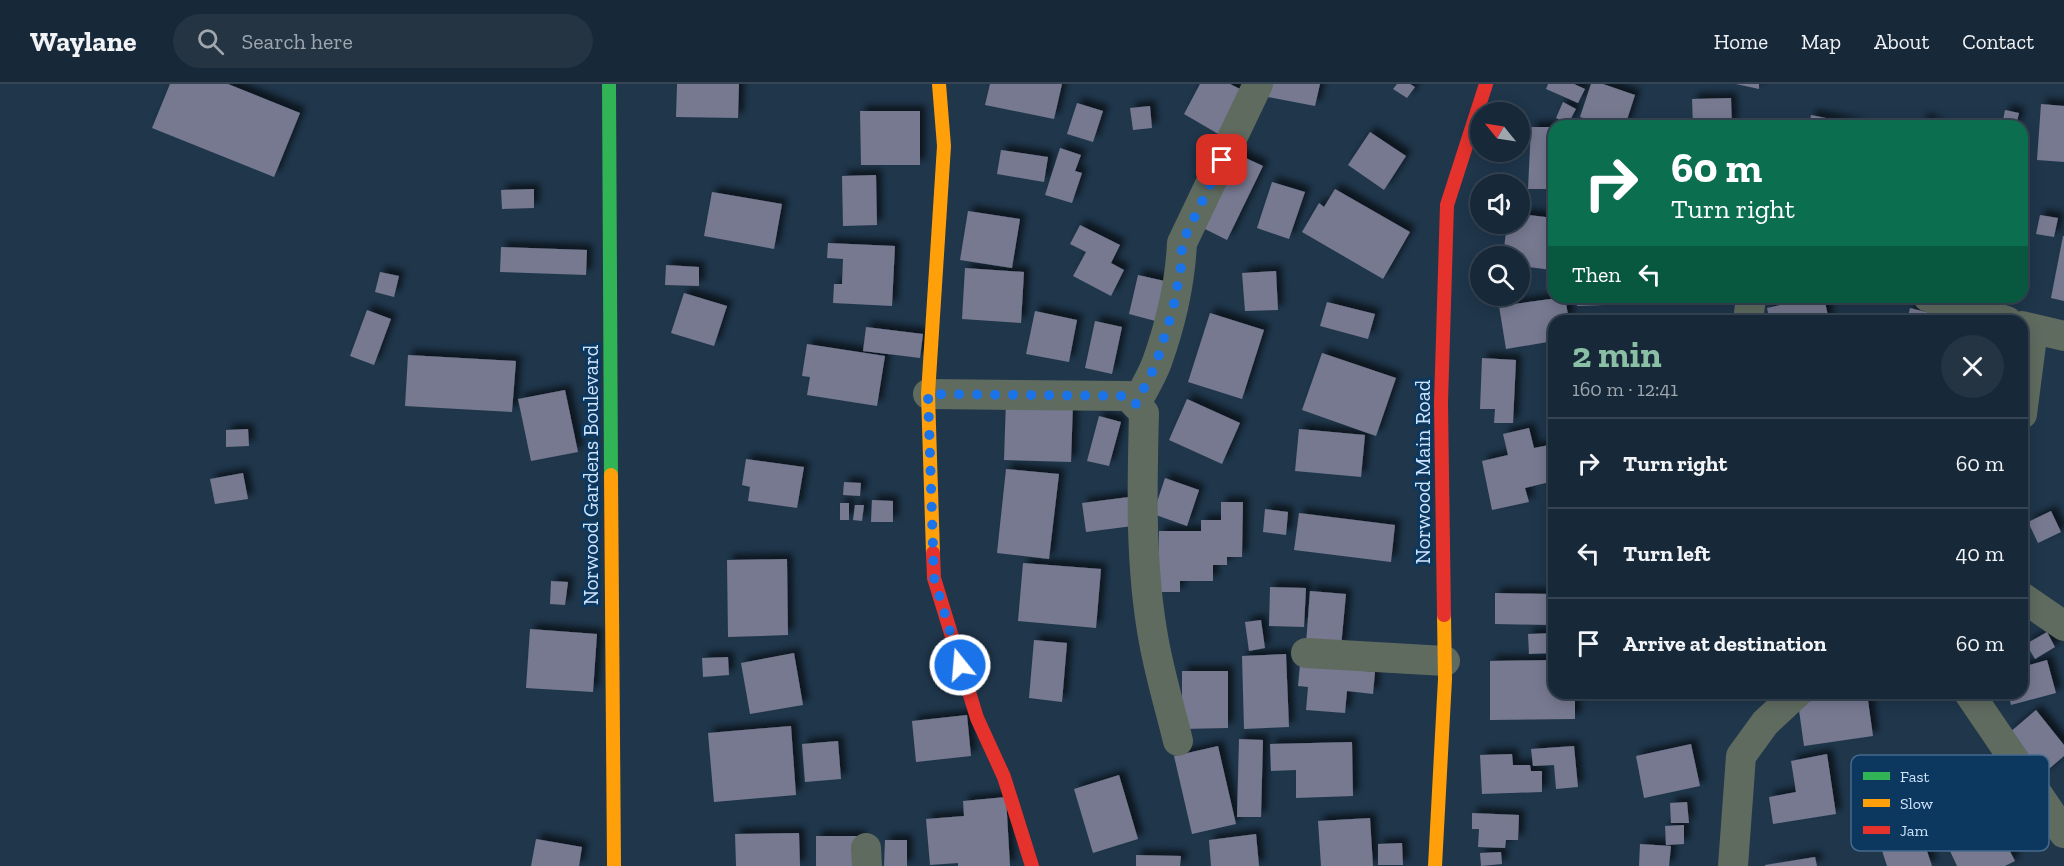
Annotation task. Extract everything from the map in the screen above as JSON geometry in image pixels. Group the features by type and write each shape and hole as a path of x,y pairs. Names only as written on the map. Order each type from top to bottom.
{"street":[{"name":"Norwood Gardens Boulevard","path":"609,84 614,866"},
{"path":"939,84 944,146 928,394 934,578 977,718 1004,777 1032,866"},
{"path":"1136,404 1156,364 1173,309 1181,267 1182,243 1258,84"},
{"name":"Norwood Main Road","path":"1435,866 1445,679 1442,403 1447,205 1486,84"},
{"path":"1948,303 1988,315"},
{"path":"2028,327 2064,336"},
{"path":"928,394 1128,396 1144,413 1142,507 1146,578 1154,642 1178,741"},
{"path":"2028,601 2064,626"},
{"path":"1306,653 1445,661"},
{"path":"1733,866 1741,756 1765,723 1791,699"},
{"path":"1973,699 2011,755"},
{"path":"2049,810 2064,832"}],"building":[{"path":"170,84 228,84 300,113 274,177 152,128"},
{"path":"677,84 739,84 738,118 676,117"},
{"path":"990,84 1062,84 1054,119 985,105"},
{"path":"1200,84 1230,84 1244,91 1220,135 1184,114"},
{"path":"1270,84 1320,84 1315,106 1268,97"},
{"path":"1397,84 1410,84 1415,87 1407,98 1393,89"},
{"path":"1548,84 1574,84 1585,89 1578,103 1546,89"},
{"path":"1591,84 1603,84 1635,95 1627,120 1589,120 1580,117"},
{"path":"1736,84 1759,84 1759,89"},
{"path":"1731,98 1732,120 1693,120 1692,99"},
{"path":"1563,102 1576,109 1570,120 1556,118"},
{"path":"1077,103 1103,111 1093,142 1067,134"},
{"path":"2041,104 2064,106 2064,162 2037,160"},
{"path":"1150,106 1152,128 1133,130 1130,108"},
{"path":"2005,110 2019,113 2017,120 2003,120"},
{"path":"860,111 920,111 920,165 861,165"},
{"path":"1811,115 1836,120 1810,120"},
{"path":"1531,127 1548,127 1548,189 1530,189"},
{"path":"1370,132 1406,156 1384,190 1348,165"},
{"path":"1060,148 1081,155 1075,171 1082,173 1072,203 1045,195"},
{"path":"1001,150 1048,157 1044,182 997,174"},
{"path":"1235,153 1263,166 1227,240 1199,226"},
{"path":"876,175 877,225 843,226 842,176"},
{"path":"1272,182 1305,192 1289,239 1257,228"},
{"path":"534,189 534,208 502,209 501,190"},
{"path":"1335,189 1410,232 1383,279 1302,232 1319,203 1324,207"},
{"path":"712,192 782,204 774,249 704,236"},
{"path":"968,211 1020,219 1012,268 960,260"},
{"path":"1530,215 1548,217 1548,270 1530,267 1530,246 1504,246 1506,234 1530,234"},
{"path":"2040,215 2058,218 2054,237 2036,234"},
{"path":"1080,225 1120,245 1111,263 1124,270 1111,296 1073,276 1086,252 1070,244"},
{"path":"2064,236 2064,301 2051,298"},
{"path":"828,243 895,246 892,306 833,303 834,284 842,284 843,259 827,258"},
{"path":"501,247 587,250 586,275 500,272"},
{"path":"666,265 699,267 699,286 665,285"},
{"path":"965,268 1024,272 1021,323 962,319"},
{"path":"1276,271 1278,310 1245,311 1242,273"},
{"path":"380,272 399,276 394,297 375,292"},
{"path":"1138,275 1169,282 1159,322 1129,314"},
{"path":"684,293 727,306 714,346 671,333"},
{"path":"1548,299 1548,303 1566,303 1568,315 1548,315 1548,342 1506,349 1499,306 1530,306 1530,302"},
{"path":"1327,302 1375,314 1368,339 1320,326"},
{"path":"1577,303 1605,303 1605,305 1577,306"},
{"path":"1789,303 1825,303 1828,315 1769,315 1767,308"},
{"path":"1910,308 1938,315 1908,315"},
{"path":"367,310 391,319 374,365 350,356"},
{"path":"1035,311 1077,320 1069,362 1026,354"},
{"path":"1210,313 1264,330 1242,399 1188,382"},
{"path":"1095,321 1122,327 1112,374 1085,368"},
{"path":"866,327 923,334 920,358 863,351"},
{"path":"807,344 885,356 877,406 807,395 810,377 802,376"},
{"path":"1322,353 1396,378 1376,436 1302,410"},
{"path":"408,355 516,361 512,412 405,406"},
{"path":"1482,358 1516,360 1513,423 1494,423 1495,409 1480,409"},
{"path":"565,390 578,452 531,461 518,399"},
{"path":"1187,399 1240,423 1222,464 1169,440"},
{"path":"1006,400 1073,402 1071,462 1004,460"},
{"path":"1099,416 1121,422 1109,466 1087,461"},
{"path":"1529,428 1534,448 1548,445 1548,482 1525,488 1529,502 1492,510 1482,461 1508,455 1503,434"},
{"path":"248,429 249,446 226,447 226,430"},
{"path":"1299,429 1365,435 1361,477 1295,471"},
{"path":"746,459 804,467 797,508 748,501 750,487 742,485"},
{"path":"1006,469 1059,474 1049,559 997,553"},
{"path":"243,473 248,499 215,504 210,479"},
{"path":"1165,478 1199,490 1187,526 1153,514"},
{"path":"844,482 861,483 860,496 843,495"},
{"path":"1129,497 1133,526 1086,532 1082,503"},
{"path":"872,500 893,501 893,522 871,522"},
{"path":"1221,502 1243,502 1242,557 1227,557 1227,565 1213,565 1213,581 1180,581 1180,592 1158,592 1159,531 1201,531 1201,520 1221,520"},
{"path":"840,503 849,503 849,520 840,520"},
{"path":"855,505 864,505 862,521 853,520"},
{"path":"1265,509 1288,512 1286,535 1263,532"},
{"path":"2051,511 2061,532 2038,543 2028,522"},
{"path":"1299,513 1395,525 1391,562 1294,550"},
{"path":"787,559 788,635 728,637 727,560"},
{"path":"1023,563 1101,569 1096,628 1018,621"},
{"path":"551,581 568,582 565,605 550,604"},
{"path":"1270,587 1306,588 1304,627 1269,626"},
{"path":"1310,591 1346,594 1341,647 1306,644"},
{"path":"1495,593 1548,594 1548,625 1495,624"},
{"path":"1261,620 1265,648 1249,651 1245,622"},
{"path":"530,629 597,634 593,692 526,688"},
{"path":"2047,632 2055,647 2035,659 2028,643"},
{"path":"1548,633 1548,653 1529,654 1528,634"},
{"path":"1034,640 1067,643 1062,702 1029,698"},
{"path":"794,653 803,705 750,714 741,663"},
{"path":"1286,654 1289,727 1244,729 1242,656"},
{"path":"728,657 729,675 703,677 702,658"},
{"path":"1548,660 1548,699 1575,699 1575,719 1490,720 1490,661"},
{"path":"2047,660 2056,693 2011,705 2010,699 2028,699 2028,665"},
{"path":"1300,665 1375,672 1373,694 1347,691 1345,713 1306,710 1308,687 1298,686"},
{"path":"1182,671 1228,671 1228,728 1182,729"},
{"path":"1826,699 1868,699 1873,736 1804,746 1798,703"},
{"path":"2036,710 2064,745 2064,756 2049,769 2049,755 2027,755 2009,733"},
{"path":"967,715 971,756 916,762 912,721"},
{"path":"791,726 796,795 714,802 708,733"},
{"path":"1239,739 1263,740 1261,817 1237,817"},
{"path":"838,741 841,779 805,782 802,744"},
{"path":"1352,742 1353,796 1296,798 1296,770 1271,771 1270,744"},
{"path":"1691,744 1700,786 1644,798 1636,756"},
{"path":"1218,746 1236,824 1192,834 1174,756"},
{"path":"1574,746 1578,787 1556,789 1554,765 1533,766 1531,749"},
{"path":"1512,754 1513,765 1530,765 1531,771 1542,771 1542,792 1482,794 1480,755"},
{"path":"1827,754 1836,814 1773,824 1769,797 1796,792 1791,761"},
{"path":"1119,775 1138,839 1093,853 1074,789"},
{"path":"1006,797 1010,866 958,866 958,863 930,865 926,819 964,816 963,801"},
{"path":"1687,802 1689,823 1671,823 1670,803"},
{"path":"1472,813 1519,815 1518,840 1506,840 1505,848 1478,847 1479,829 1472,829"},
{"path":"1370,818 1373,866 1321,866 1318,821"},
{"path":"1684,825 1684,844 1666,845 1665,826"},
{"path":"799,833 800,866 736,866 735,834"},
{"path":"1256,834 1259,866 1211,866 1209,840"},
{"path":"816,836 861,836 860,866 816,866"},
{"path":"536,839 582,847 579,866 531,866"},
{"path":"885,840 907,840 907,866 884,866"},
{"path":"1402,843 1403,865 1378,865 1378,844"},
{"path":"1640,844 1671,846 1669,866 1639,866"},
{"path":"1882,851 1927,851 1932,866 1887,866"},
{"path":"1950,851 2010,851 2015,861 2005,866 1957,866"},
{"path":"1501,852 1502,864 1481,866 1480,853"},
{"path":"1136,855 1181,856 1180,866 1136,866"},
{"path":"1815,857 1817,866 1765,866 1765,865"}],"traffic: fast":[{"path":"609,84 611,475"}],"traffic: slow":[{"path":"933,553 928,394 944,146 939,84"},
{"path":"611,475 614,866"},
{"path":"1435,866 1445,679 1444,615"}],"traffic: jam":[{"path":"1444,615 1441,403 1447,205 1486,84"},
{"path":"933,553 934,578 977,718 1004,777 1032,866"}],"route":[{"path":"960,665 934,578 928,394 1128,396 1136,404 1156,364 1173,309 1181,267 1182,243 1222,160"}]}
